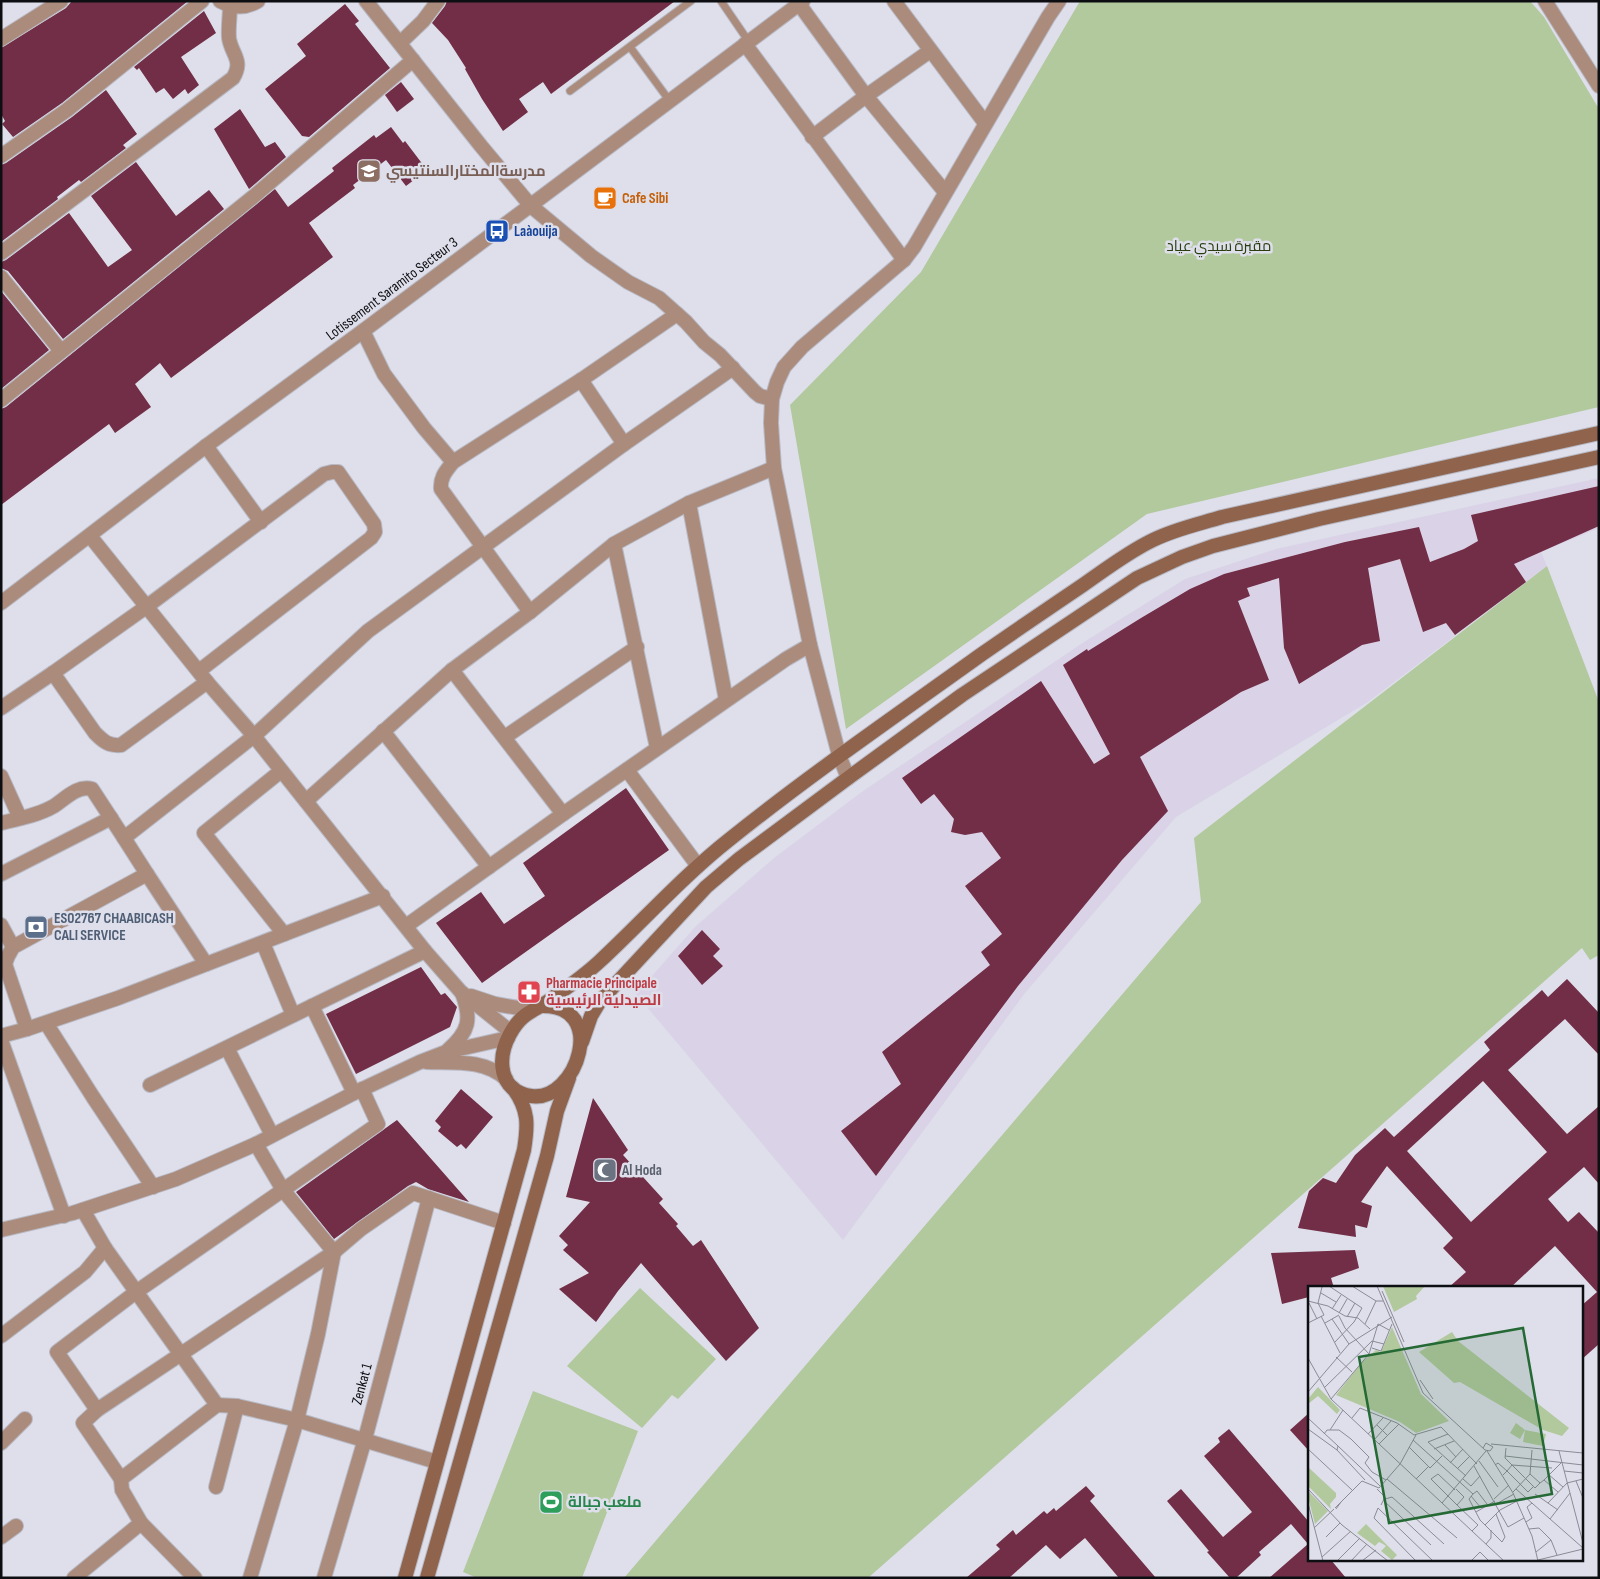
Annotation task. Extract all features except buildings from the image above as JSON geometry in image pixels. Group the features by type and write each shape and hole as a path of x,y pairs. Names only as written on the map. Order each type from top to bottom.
{"main road":[{"path":"405,1578 524,1150 528,1129 524,1105 502,1070 501,1059 510,1035 521,1018 578,980 698,866 839,756 1010,635 1132,551 1154,539 1222,517 1599,433"},
{"path":"427,1578 547,1156 558,1111 591,1016 600,1001 706,887 740,859 848,778 962,696 1137,578 1182,557 1213,546 1319,519 1599,457"},
{"path":"1314,496 1319,519"},
{"path":"1010,635 1023,655"},
{"path":"535,1008 551,1006 562,1009 571,1015 581,1032 582,1043"},
{"path":"509,1083 527,1095 543,1096 553,1092 562,1084 572,1070"}],"street":[{"path":"1,39 61,1"},
{"path":"1,156 67,110 202,1"},
{"path":"1,253 233,78 237,72 237,58 229,39 225,4 241,7 252,5 258,1"},
{"path":"366,1 531,206 590,256 628,282 659,298 720,355 755,392 760,396 772,399"},
{"path":"400,43 423,21 438,1"},
{"path":"894,1 985,124"},
{"path":"848,778 839,756 810,645 774,468 771,423 772,399 776,382 784,367 802,347 904,260 914,247 1059,1"},
{"path":"1545,1 1599,86"},
{"path":"801,3 866,96 945,192"},
{"name":"Lotissement Saramito Secteur 3","path":"1,603 206,446 531,206 669,100 801,3"},
{"path":"747,43 812,137 904,260"},
{"path":"812,137 930,51"},
{"path":"1,400 245,203 413,60"},
{"path":"1,277 61,351"},
{"path":"530,612 441,489 440,482 452,462 581,380 677,314"},
{"path":"363,331 384,374 452,462"},
{"path":"124,838 254,736 368,631 624,444 733,368"},
{"path":"581,380 624,444"},
{"path":"206,446 261,522"},
{"path":"306,802 452,670 530,612 614,544 688,502 774,468"},
{"path":"1,708 54,673 146,607 324,474 338,472 374,524 375,532 371,538 121,745 112,745 104,742 95,733 54,673"},
{"path":"688,502 726,700"},
{"path":"90,536 146,607 254,736 426,951 461,992 510,1035"},
{"path":"614,544 657,748"},
{"path":"406,926 562,814 786,659 810,645"},
{"path":"505,737 637,647"},
{"path":"452,670 562,814"},
{"path":"383,731 489,867"},
{"path":"627,770 698,866"},
{"path":"281,771 204,833 284,934"},
{"path":"1,776 20,818"},
{"path":"1,823 52,807 80,788 92,789 206,964"},
{"path":"1,874 111,818"},
{"path":"27,1030 5,964 13,947 147,874"},
{"path":"1,1036 27,1030 118,998 383,896"},
{"path":"1,925 13,947"},
{"path":"263,943 293,1016"},
{"path":"150,1085 426,951"},
{"path":"461,992 495,1004 535,1008"},
{"path":"446,1052 459,1041 466,1025 468,1008 461,992"},
{"path":"97,1410 57,1352 136,1292 378,1124 312,1006"},
{"path":"46,1023 153,1187"},
{"path":"1,1230 64,1216 153,1187 256,1144 358,1091 420,1062 446,1052 510,1035"},
{"path":"1,1040 64,1216"},
{"path":"227,1048 272,1135"},
{"path":"420,1062 472,1064 487,1067 497,1071 509,1083"},
{"path":"256,1144 283,1190 334,1252"},
{"path":"193,1577 141,1523 122,1490 121,1478 83,1423 97,1410 334,1252 361,1229 413,1193 504,1223"},
{"name":"Zenkat 1","path":"324,1578 365,1439 429,1198"},
{"path":"83,1210 105,1248 216,1405"},
{"path":"1,1336 85,1272 105,1248"},
{"path":"250,1578 298,1420 318,1334 334,1252"},
{"path":"121,1478 216,1405 237,1406 298,1420 437,1462"},
{"path":"216,1488 237,1406"},
{"path":"1,1443 25,1419"},
{"path":"74,1578 141,1523"},
{"path":"1,1537 16,1526"}],"lane":[{"path":"570,91 691,1"},
{"path":"721,1 747,43"},
{"path":"630,47 669,100"}],"shaded area":[{"path":"1599,478 1599,528 1541,552 1547,566 1368,702 1176,817 1025,993 843,1240 636,994 696,926 774,858 863,791 1084,642 1185,579 1276,549"}],"green space":[{"name":"مقبرة سيدي عياد","path":"1080,1 1530,1 1544,17 1599,109 1599,407 1147,514 846,729 790,405 921,272"},
{"path":"1547,566 1599,702 1599,955 1590,960 1582,948 868,1578 624,1578 1201,902 1194,838"},
{"path":"640,1288 716,1359 678,1399 672,1395 642,1428 567,1366"},
{"name":"ملعب جبالة","path":"533,1391 638,1431 582,1578 477,1578 463,1572"}],"place":[{"name":"مدرسةالمختارالسنتيسي","path":"369,171"},
{"name":"Cafe Sibi","path":"605,198"},
{"name":"Laàouija","path":"497,231"},
{"name":"ES02767 CHAABICASH CALI SERVICE","path":"36,927"},
{"name":"Pharmacie Principale الصيدلية الرئيسية","path":"529,992"},
{"name":"Al Hoda","path":"605,1170"},
{"name":"ملعب جبالة","path":"551,1502"}]}
